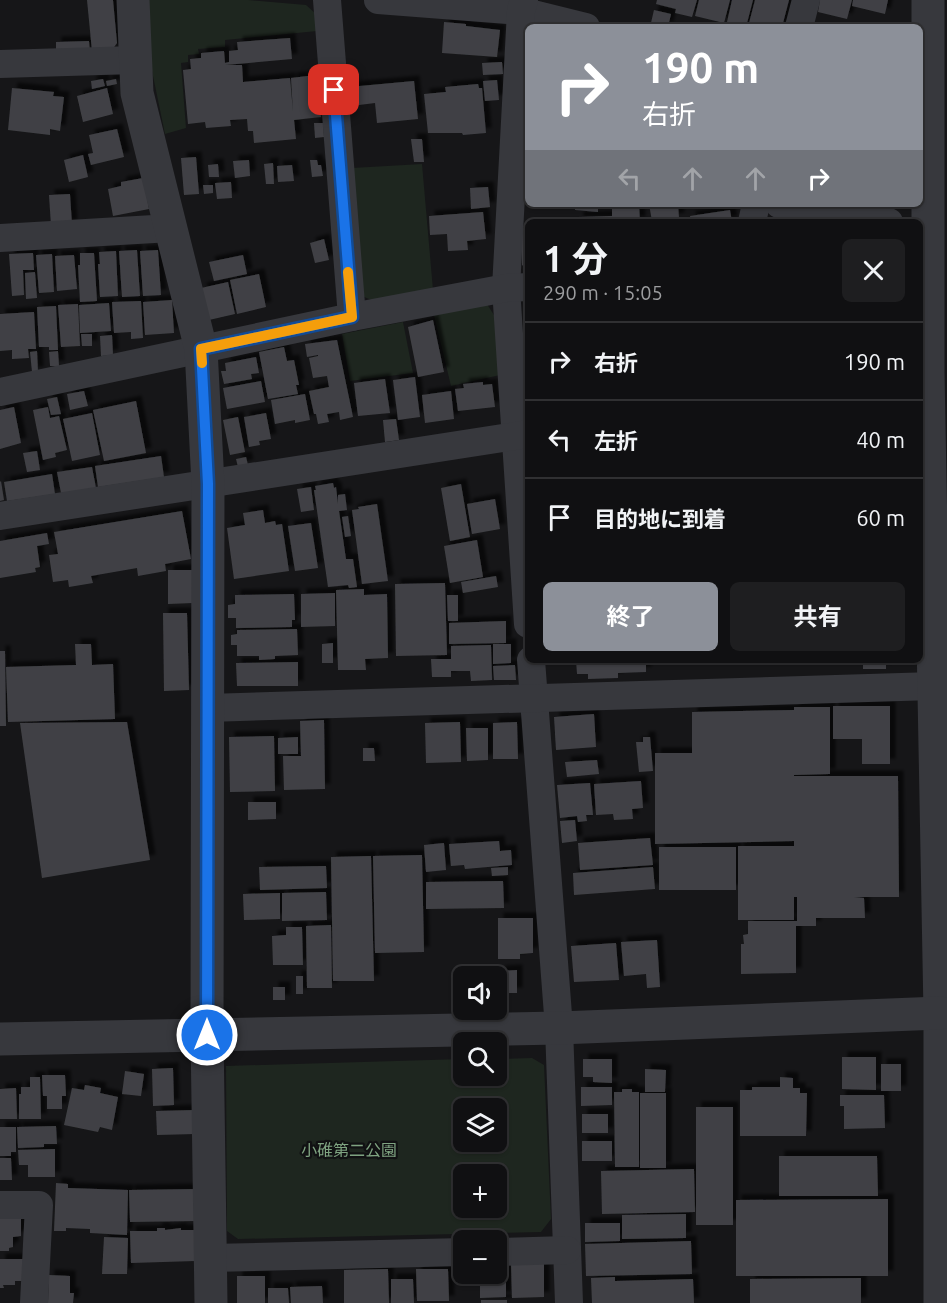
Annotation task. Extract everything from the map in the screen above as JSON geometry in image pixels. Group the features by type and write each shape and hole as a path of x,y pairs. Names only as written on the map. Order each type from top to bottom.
{"street":[{"path":"133,0 137,93 201,349 208,484 207,1035 211,1303"},
{"path":"327,0 352,317"},
{"path":"378,0 522,6 577,24"},
{"path":"800,24 806,0"},
{"path":"928,0 924,73 924,228 931,372 940,1012 940,1303"},
{"path":"522,6 517,288 525,543"},
{"path":"0,64 135,60"},
{"path":"797,207 870,219"},
{"path":"0,238 171,228"},
{"path":"0,392 352,317 517,288"},
{"path":"0,516 521,435"},
{"path":"531,663 559,1028 569,1303"},
{"path":"208,708 934,686"},
{"path":"0,1039 559,1028 940,1012"},
{"path":"0,1205 39,1204 34,1303"},
{"path":"507,1252 567,1250"},
{"path":"211,1258 453,1252"}],"green space":[{"path":"146,0 248,0 306,5 316,14 317,31 225,40 225,47 198,49 199,54 188,55 188,62 181,63 186,128 165,134 152,71"},
{"path":"422,164 433,290 376,302 362,296 352,168"},
{"path":"487,304 497,320 500,375 451,386 434,315"},
{"path":"403,322 413,373 350,381 342,334"},
{"name":"小碓第二公園","path":"532,1058 544,1065 551,1219 541,1232 453,1230 453,1234 238,1239 227,1231 226,1066 453,1059 453,1086 507,1086 507,1059"}],"building":[{"path":"87,0 113,0 117,43 112,50 92,51"},
{"path":"657,0 697,0 692,17 675,13 676,9 656,4"},
{"path":"699,0 730,0 724,23 695,16"},
{"path":"732,0 753,0 747,24 727,22"},
{"path":"755,0 789,0 783,24 749,24"},
{"path":"820,0 852,0 847,19 818,12"},
{"path":"853,0 888,0 885,14 852,6"},
{"path":"654,10 671,14 669,24 651,24"},
{"path":"444,22 500,30 497,57 442,53"},
{"path":"290,38 292,59 225,65 242,65 243,82 290,78 293,112 291,78 316,75 321,117 294,120 296,139 254,143 253,131 248,131 247,119 230,120 231,126 206,128 205,122 188,124 183,70 191,69 190,59 201,58 201,53 224,51 225,63 229,62 229,51 238,50 237,42"},
{"path":"89,41 90,52 56,52 56,42"},
{"path":"502,62 503,74 483,75 482,63"},
{"path":"103,79 105,86 92,89 91,81"},
{"path":"116,79 117,84 107,86 106,81"},
{"path":"497,80 499,100 485,101 483,81"},
{"path":"414,81 418,119 377,123 375,103 351,106 349,87"},
{"path":"478,84 479,88 482,88 486,133 463,135 462,133 428,133 424,94 446,92 445,87"},
{"path":"12,88 54,92 53,96 64,97 60,131 50,129 50,135 8,130"},
{"path":"107,88 113,114 83,122 77,96"},
{"path":"314,123 323,123 324,137 315,138"},
{"path":"117,129 124,157 91,165 88,154 93,153 89,135"},
{"path":"411,139 422,139 424,162 414,162"},
{"path":"83,155 88,177 69,182 64,160"},
{"path":"196,157 199,194 184,195 181,158"},
{"path":"249,160 250,176 235,178 233,161"},
{"path":"310,160 317,160 318,165 321,165 323,176 312,177"},
{"path":"273,163 274,184 266,184 264,164"},
{"path":"218,164 219,177 209,177 208,165"},
{"path":"292,165 294,181 278,182 277,166"},
{"path":"143,178 149,209 113,216 108,189 121,186 121,182"},
{"path":"231,182 232,198 217,199 215,183"},
{"path":"203,185 213,185 213,193 204,194"},
{"path":"488,187 490,207 471,209 470,188"},
{"path":"70,194 72,225 51,226 49,195"},
{"path":"575,207 598,207 598,212 575,210"},
{"path":"612,207 639,207 640,219 578,219 578,217 612,216"},
{"path":"650,207 678,207 679,218 652,219"},
{"path":"730,210 732,219 690,219 690,216"},
{"path":"483,212 486,239 467,241 468,250 448,251 447,234 430,235 429,216"},
{"path":"521,230 525,230 525,268 522,265"},
{"path":"324,239 329,260 315,263 310,243"},
{"path":"137,250 140,296 122,297 119,251"},
{"path":"158,250 161,295 143,296 140,251"},
{"path":"116,251 118,296 100,297 99,252"},
{"path":"33,253 34,270 23,270 24,295 12,296 9,254"},
{"path":"80,253 94,253 97,301 80,302 78,265 80,265"},
{"path":"52,254 54,292 39,293 36,255"},
{"path":"74,255 77,289 57,291 55,256"},
{"path":"243,255 247,274 214,281 209,262"},
{"path":"35,272 37,298 26,299 25,273"},
{"path":"259,274 266,307 237,314 230,280"},
{"path":"228,282 235,314 209,320 201,288"},
{"path":"172,300 174,333 145,335 143,302"},
{"path":"141,301 143,338 131,339 131,332 114,333 112,302"},
{"path":"109,303 111,331 80,333 79,305"},
{"path":"78,304 80,346 61,347 58,305"},
{"path":"56,306 58,350 49,350 49,347 39,347 37,307"},
{"path":"524,311 525,311 525,335"},
{"path":"34,312 36,349 28,349 29,358 12,359 12,350 0,351 0,314"},
{"path":"433,320 444,372 418,377 408,327"},
{"path":"81,334 92,334 92,346 82,346"},
{"path":"112,335 113,355 101,356 100,336"},
{"path":"337,340 353,417 340,420 339,412 327,414 329,422 318,424 309,391 329,387 327,376 313,378 309,358 318,355 307,357 305,344"},
{"path":"284,347 287,361 294,360 299,385 296,385 298,394 268,399 259,352"},
{"path":"37,351 38,372 32,372 30,352"},
{"path":"58,351 59,366 50,366 49,352"},
{"path":"256,357 259,373 251,374 252,379 224,384 221,371 226,371 225,363"},
{"path":"415,377 420,417 398,420 393,380"},
{"path":"385,379 390,413 358,416 354,383"},
{"path":"261,381 265,402 227,409 223,388"},
{"path":"483,382 483,385 492,384 495,407 458,411 455,389 464,388 463,384"},
{"path":"84,391 88,406 70,410 67,394"},
{"path":"451,391 454,419 425,423 422,395"},
{"path":"305,394 310,420 275,424 271,400"},
{"path":"57,397 61,414 51,415 47,399"},
{"path":"136,401 146,453 104,461 93,410"},
{"path":"14,407 21,443 0,449 0,410"},
{"path":"48,407 50,418 59,416 67,450 55,453 56,457 43,460 33,410"},
{"path":"92,413 100,455 72,461 63,419"},
{"path":"266,413 271,439 259,441 260,445 249,447 244,417"},
{"path":"238,417 245,452 230,455 223,420"},
{"path":"396,419 399,440 385,442 383,420"},
{"path":"37,451 40,470 27,472 23,453"},
{"path":"161,456 164,477 98,487 95,466"},
{"path":"246,457 248,465 238,467 236,459"},
{"path":"92,467 96,488 61,493 57,472"},
{"path":"52,474 55,494 7,501 4,482"},
{"path":"0,482 4,500 0,501"},
{"path":"333,483 334,488 336,487 338,504 338,495 345,494 347,510 339,511 346,559 353,559 357,587 349,588 348,585 328,587 314,490 316,490 315,486"},
{"path":"461,484 470,537 450,541 441,488"},
{"path":"311,487 314,510 301,512 297,489"},
{"path":"495,499 500,529 472,534 467,504"},
{"path":"377,504 388,581 362,584 352,510"},
{"path":"263,510 265,523 275,521 276,525 282,524 289,571 234,579 227,528 245,525 243,513"},
{"path":"182,511 191,559 165,564 166,571 138,576 137,568 91,576 93,583 69,587 68,580 53,582 49,555 58,554 54,532"},
{"path":"348,516 351,536 345,537 342,517"},
{"path":"311,523 318,568 295,571 288,526"},
{"path":"47,533 49,544 37,546 40,567 35,568 36,572 0,578 0,541"},
{"path":"477,540 483,577 450,583 444,546"},
{"path":"168,570 192,570 193,603 168,604"},
{"path":"496,576 498,587 463,593 461,582"},
{"path":"445,583 447,655 396,656 395,584"},
{"path":"364,589 364,595 387,594 388,658 365,659 366,670 338,670 336,590"},
{"path":"335,593 335,626 301,627 301,594"},
{"path":"294,594 295,620 292,620 292,627 236,628 236,618 228,618 228,605 235,604 235,595"},
{"path":"447,595 458,595 458,621 448,621"},
{"path":"163,613 187,613 189,690 164,691"},
{"path":"506,621 506,643 449,644 449,623"},
{"path":"297,629 298,655 275,656 275,659 259,660 259,656 237,656 237,645 231,645 231,635 237,634 237,630"},
{"path":"333,643 333,663 322,663 322,644"},
{"path":"75,644 91,644 92,665 113,664 115,719 8,722 6,667 76,665"},
{"path":"493,644 511,644 511,663 493,664"},
{"path":"491,645 492,680 471,681 470,671 451,671 451,677 432,677 431,659 451,659 451,646"},
{"path":"0,651 5,651 6,726 0,726"},
{"path":"298,662 298,686 237,686 236,663"},
{"path":"576,663 646,663 646,672 618,673 618,678 588,679 588,674 577,674"},
{"path":"863,663 886,663 886,669 863,669"},
{"path":"515,665 516,680 494,680 493,666"},
{"path":"833,706 890,706 890,764 862,764 862,739 833,739"},
{"path":"794,707 830,707 830,774 794,776 898,776 899,897 854,897 864,898 865,918 816,918 816,926 796,926 796,973 741,974 741,944 744,944 743,935 748,934 748,921 797,921 797,897 794,897 794,920 738,920 738,846 794,846 794,841 655,844 655,753 692,753 692,712 794,710"},
{"path":"594,714 596,747 556,750 554,717"},
{"path":"324,720 325,789 284,790 283,756 301,756 300,721"},
{"path":"127,722 150,860 42,878 20,723"},
{"path":"460,722 461,762 426,763 425,723"},
{"path":"517,722 518,759 493,759 493,723"},
{"path":"466,728 488,728 488,760 467,761"},
{"path":"274,736 275,791 230,792 229,737"},
{"path":"298,737 298,754 278,754 278,738"},
{"path":"643,737 650,737 653,771 639,772 636,742 643,742"},
{"path":"363,748 374,748 375,761 363,761"},
{"path":"597,760 599,774 567,777 565,762"},
{"path":"641,781 643,808 632,809 633,819 614,820 613,814 596,815 594,784"},
{"path":"590,783 593,815 586,815 587,821 578,822 577,816 560,818 557,785"},
{"path":"248,802 276,802 276,819 248,820"},
{"path":"575,820 577,841 562,843 560,821"},
{"path":"650,838 653,865 580,870 578,843"},
{"path":"499,841 500,851 511,850 512,865 465,869 464,865 451,866 449,844"},
{"path":"444,843 446,870 426,872 424,845"},
{"path":"659,847 736,847 736,890 659,890"},
{"path":"422,855 424,952 375,953 373,856"},
{"path":"371,856 374,981 333,981 331,857"},
{"path":"326,866 327,888 260,890 259,867"},
{"path":"508,867 508,875 492,876 491,868"},
{"path":"653,867 655,889 574,895 573,873"},
{"path":"503,881 504,908 426,909 426,882"},
{"path":"326,892 327,920 282,921 282,893"},
{"path":"280,893 280,919 244,920 243,894"},
{"path":"498,918 533,918 533,953 520,954 520,959 498,959"},
{"path":"331,925 332,988 307,988 306,926"},
{"path":"286,927 302,927 303,965 273,965 272,936 286,935"},
{"path":"657,940 660,987 647,988 646,974 624,976 621,942"},
{"path":"616,943 619,980 574,982 571,946"},
{"path":"517,970 517,993 507,993 507,971"},
{"path":"296,976 303,976 303,994 296,994"},
{"path":"273,987 285,987 285,1000 273,1000"},
{"path":"842,1057 876,1057 876,1090 842,1089"},
{"path":"583,1059 612,1059 612,1083 593,1082 593,1077 583,1077"},
{"path":"881,1064 901,1064 901,1091 881,1091"},
{"path":"173,1068 174,1105 153,1106 152,1069"},
{"path":"645,1069 666,1070 665,1092 645,1092"},
{"path":"125,1071 144,1074 141,1096 122,1094"},
{"path":"42,1075 65,1075 66,1096 62,1096 62,1109 47,1109 47,1096 43,1096"},
{"path":"30,1077 40,1077 41,1119 19,1119 19,1094 21,1094 21,1087 30,1087"},
{"path":"780,1077 793,1078 793,1088 800,1088 800,1093 807,1093 806,1136 740,1136 740,1090 752,1090 752,1087 780,1087"},
{"path":"85,1085 101,1088 100,1093 118,1097 112,1130 100,1127 98,1132 64,1125 72,1088 84,1090"},
{"path":"581,1087 612,1087 612,1105 581,1106"},
{"path":"16,1088 17,1119 0,1119 0,1089"},
{"path":"622,1089 639,1092 639,1167 615,1167 614,1092 622,1092"},
{"path":"640,1093 666,1093 666,1168 640,1168"},
{"path":"840,1095 884,1095 885,1128 844,1129 844,1106 840,1106"},
{"path":"696,1107 733,1107 733,1225 696,1225"},
{"path":"195,1110 195,1134 157,1135 156,1111"},
{"path":"582,1114 608,1114 608,1133 582,1133"},
{"path":"56,1126 57,1144 18,1148 17,1127"},
{"path":"0,1127 16,1127 16,1152 11,1152 11,1156 0,1156"},
{"path":"582,1141 612,1141 612,1161 582,1161"},
{"path":"55,1149 55,1177 28,1177 28,1165 19,1165 18,1150"},
{"path":"779,1156 877,1156 878,1196 779,1196"},
{"path":"0,1158 11,1158 12,1180 0,1180"},
{"path":"694,1169 695,1212 602,1214 601,1171"},
{"path":"56,1183 68,1184 68,1188 128,1190 127,1235 90,1233 90,1229 66,1228 66,1231 54,1231"},
{"path":"197,1189 198,1221 130,1222 129,1190"},
{"path":"888,1199 888,1276 736,1276 736,1200"},
{"path":"686,1214 686,1238 622,1239 622,1215"},
{"path":"21,1217 21,1236 13,1237 13,1247 9,1248 9,1251 0,1251 0,1218"},
{"path":"585,1223 620,1223 620,1241 585,1242"},
{"path":"157,1228 194,1230 195,1261 131,1263 130,1231 157,1231"},
{"path":"104,1237 128,1238 127,1274 102,1274"},
{"path":"691,1241 692,1274 586,1276 585,1244"},
{"path":"0,1259 23,1259 23,1281 15,1281 15,1285 3,1285 4,1288 0,1288"},
{"path":"511,1264 544,1264 544,1297 512,1298"},
{"path":"388,1269 389,1303 344,1303 344,1270"},
{"path":"416,1269 448,1269 449,1301 417,1301"},
{"path":"49,1275 70,1276 70,1293 74,1293 73,1303 48,1303"},
{"path":"237,1276 265,1276 265,1303 237,1303"},
{"path":"615,1277 615,1281 693,1279 694,1303 592,1303 591,1278"},
{"path":"861,1278 861,1303 750,1303 750,1279"},
{"path":"391,1279 413,1279 414,1303 391,1303"},
{"path":"480,1284 506,1284 506,1297 480,1298"},
{"path":"322,1286 323,1303 291,1303 290,1287"},
{"path":"268,1288 288,1288 289,1303 268,1303"},
{"path":"481,1300 507,1300 507,1303 481,1303"}],"slow traffic":[{"path":"202,363 201,349 352,317 348,272"}],"route":[{"path":"207,1035 208,484 201,349 352,317 334,90"}]}
